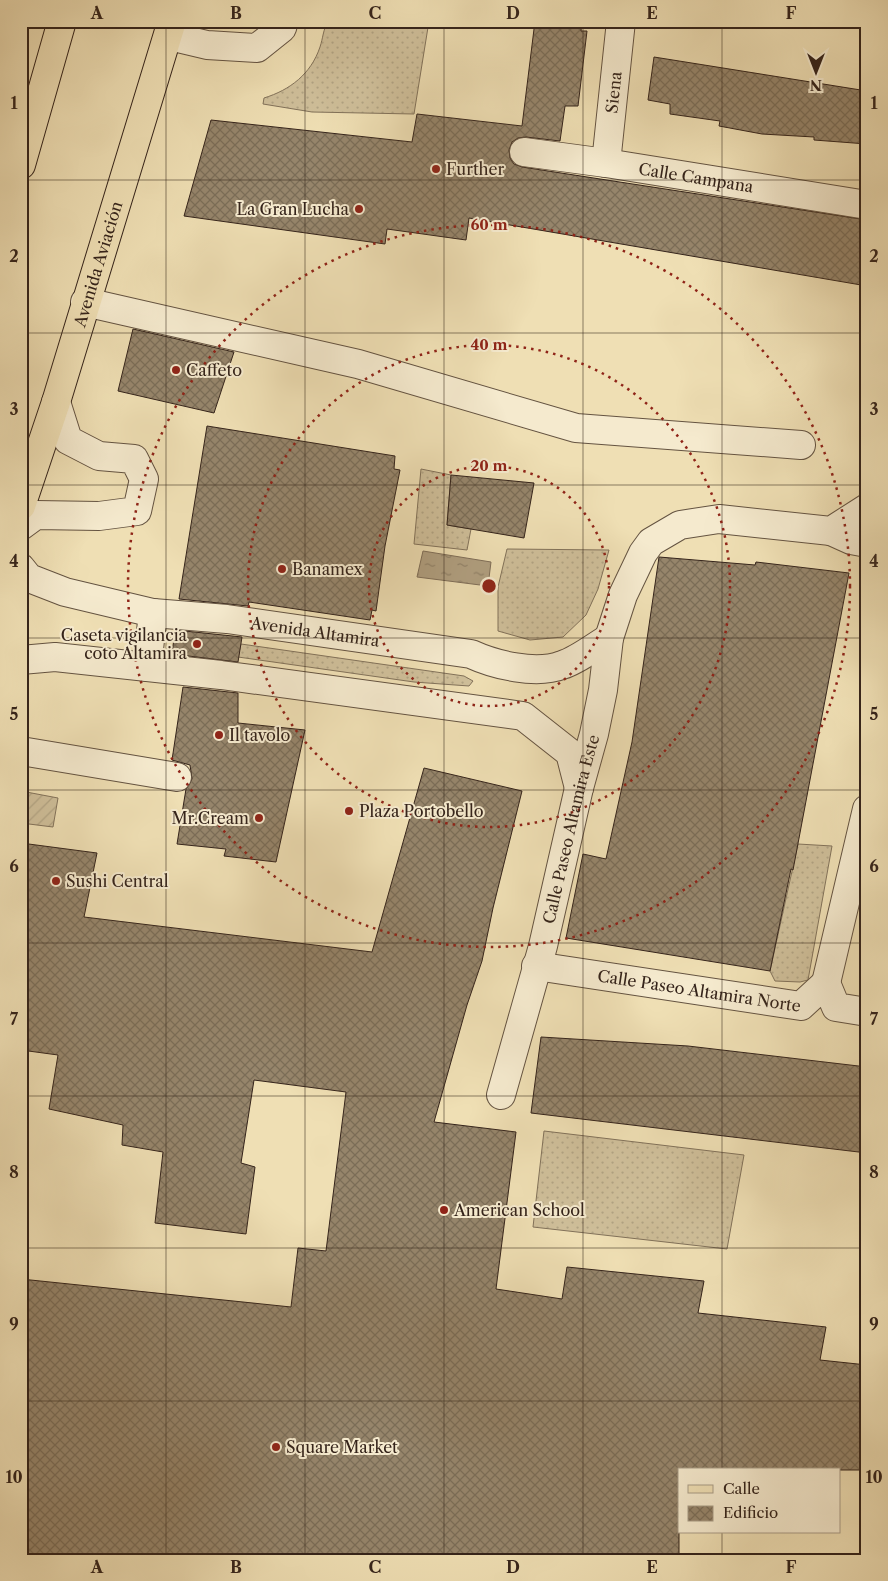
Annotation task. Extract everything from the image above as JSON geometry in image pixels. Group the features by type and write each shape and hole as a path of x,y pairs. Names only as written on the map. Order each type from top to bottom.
{"main road":[{"path":"21,165 62,21"},
{"name":"Avenida Aviación","path":"21,506 56,402 170,29"}],"street":[{"path":"170,29 207,45 257,48 282,28 284,21"},
{"name":"Siena","path":"606,163 621,21"},
{"name":"Calle Campana","path":"524,152 606,163 867,205"},
{"path":"85,302 358,364 576,428 801,445"},
{"path":"21,526 36,515 99,516 137,511 144,479 134,459 99,456 68,440 56,402"},
{"path":"832,531 867,508"},
{"name":"Calle Paseo Altamira Este","path":"501,1095 543,946 603,690 609,638 623,595 637,564 651,542 680,525 719,519 832,531 851,540 867,543"},
{"name":"Avenida Altamira","path":"21,568 29,578 65,592 153,613 227,619 471,654 496,664 528,668 561,666 609,638"},
{"path":"147,666 153,613"},
{"path":"21,660 54,657 221,674 523,716 570,753 579,788"},
{"path":"21,751 177,777"},
{"path":"867,809 826,983 836,1007 867,1012"},
{"name":"Calle Paseo Altamira Norte","path":"536,966 801,1006 826,983"}],"shaded area":[{"path":"328,21 429,21 414,114 312,112 263,104 264,98 274,95 291,85 305,73 316,57"},
{"path":"421,469 451,475 447,525 471,529 467,550 414,544"},
{"path":"507,549 609,550 598,589 586,615 563,637 530,640 498,631 498,587"},
{"path":"241,644 464,676 473,681 469,686 414,682 238,657"},
{"path":"21,791 58,798 53,827 21,823"},
{"path":"798,844 832,846 808,980 800,982 775,981 770,971"},
{"path":"544,1131 744,1155 727,1249 533,1227"}],"water":[{"path":"423,551 491,562 488,586 417,577"}],"building":[{"path":"535,21 582,21 581,31 587,31 578,106 565,106 560,141 526,137 518,138 512,142 509,150 510,158 514,164 522,167 867,220 867,286 469,218 466,240 387,229 385,244 184,216 211,120 412,142 417,114 522,126"},
{"path":"654,57 867,91 867,144 814,140 814,137 762,134 719,126 720,121 670,114 670,104 648,100"},
{"name":"Caffeto","path":"133,329 234,352 214,413 118,391"},
{"path":"207,426 395,456 394,469 400,470 385,546 376,611 372,610 370,620 249,602 248,606 179,599"},
{"path":"451,475 534,483 524,538 447,525"},
{"path":"659,557 755,565 756,562 849,573 793,870 791,869 770,971 566,938 583,854 606,859 632,742"},
{"name":"Caseta vigilancia coto Altamira","path":"175,630 242,637 238,662 172,654"},
{"path":"183,687 238,693 238,723 305,730 276,862 224,856 226,849 177,844 186,789 192,779 190,765 172,760"},
{"path":"424,768 522,791 482,961 467,1005 434,1122 516,1132 496,1289 562,1299 567,1267 704,1281 698,1313 826,1327 820,1360 867,1365 867,1455 864,1470 840,1470 840,1468 678,1468 679,1560 21,1560 21,1279 291,1307 298,1248 326,1251 346,1092 254,1080 241,1163 255,1167 246,1234 155,1223 163,1152 122,1145 123,1125 49,1109 58,1055 21,1050 21,843 97,853 84,917 372,952"},
{"path":"541,1037 688,1046 867,1067 867,1153 531,1113"}],"place":[{"name":"Further","path":"436,169"},
{"name":"La Gran Lucha","path":"359,209"},
{"name":"Caffeto","path":"176,370"},
{"name":"Banamex","path":"282,569"},
{"name":"Caseta vigilancia coto Altamira","path":"197,644"},
{"name":"Il tavolo","path":"219,735"},
{"name":"Plaza Portobello","path":"349,811"},
{"name":"Mr.Cream","path":"259,818"},
{"name":"Sushi Central","path":"56,881"},
{"name":"American School","path":"444,1210"},
{"name":"Square Market","path":"276,1447"}]}
